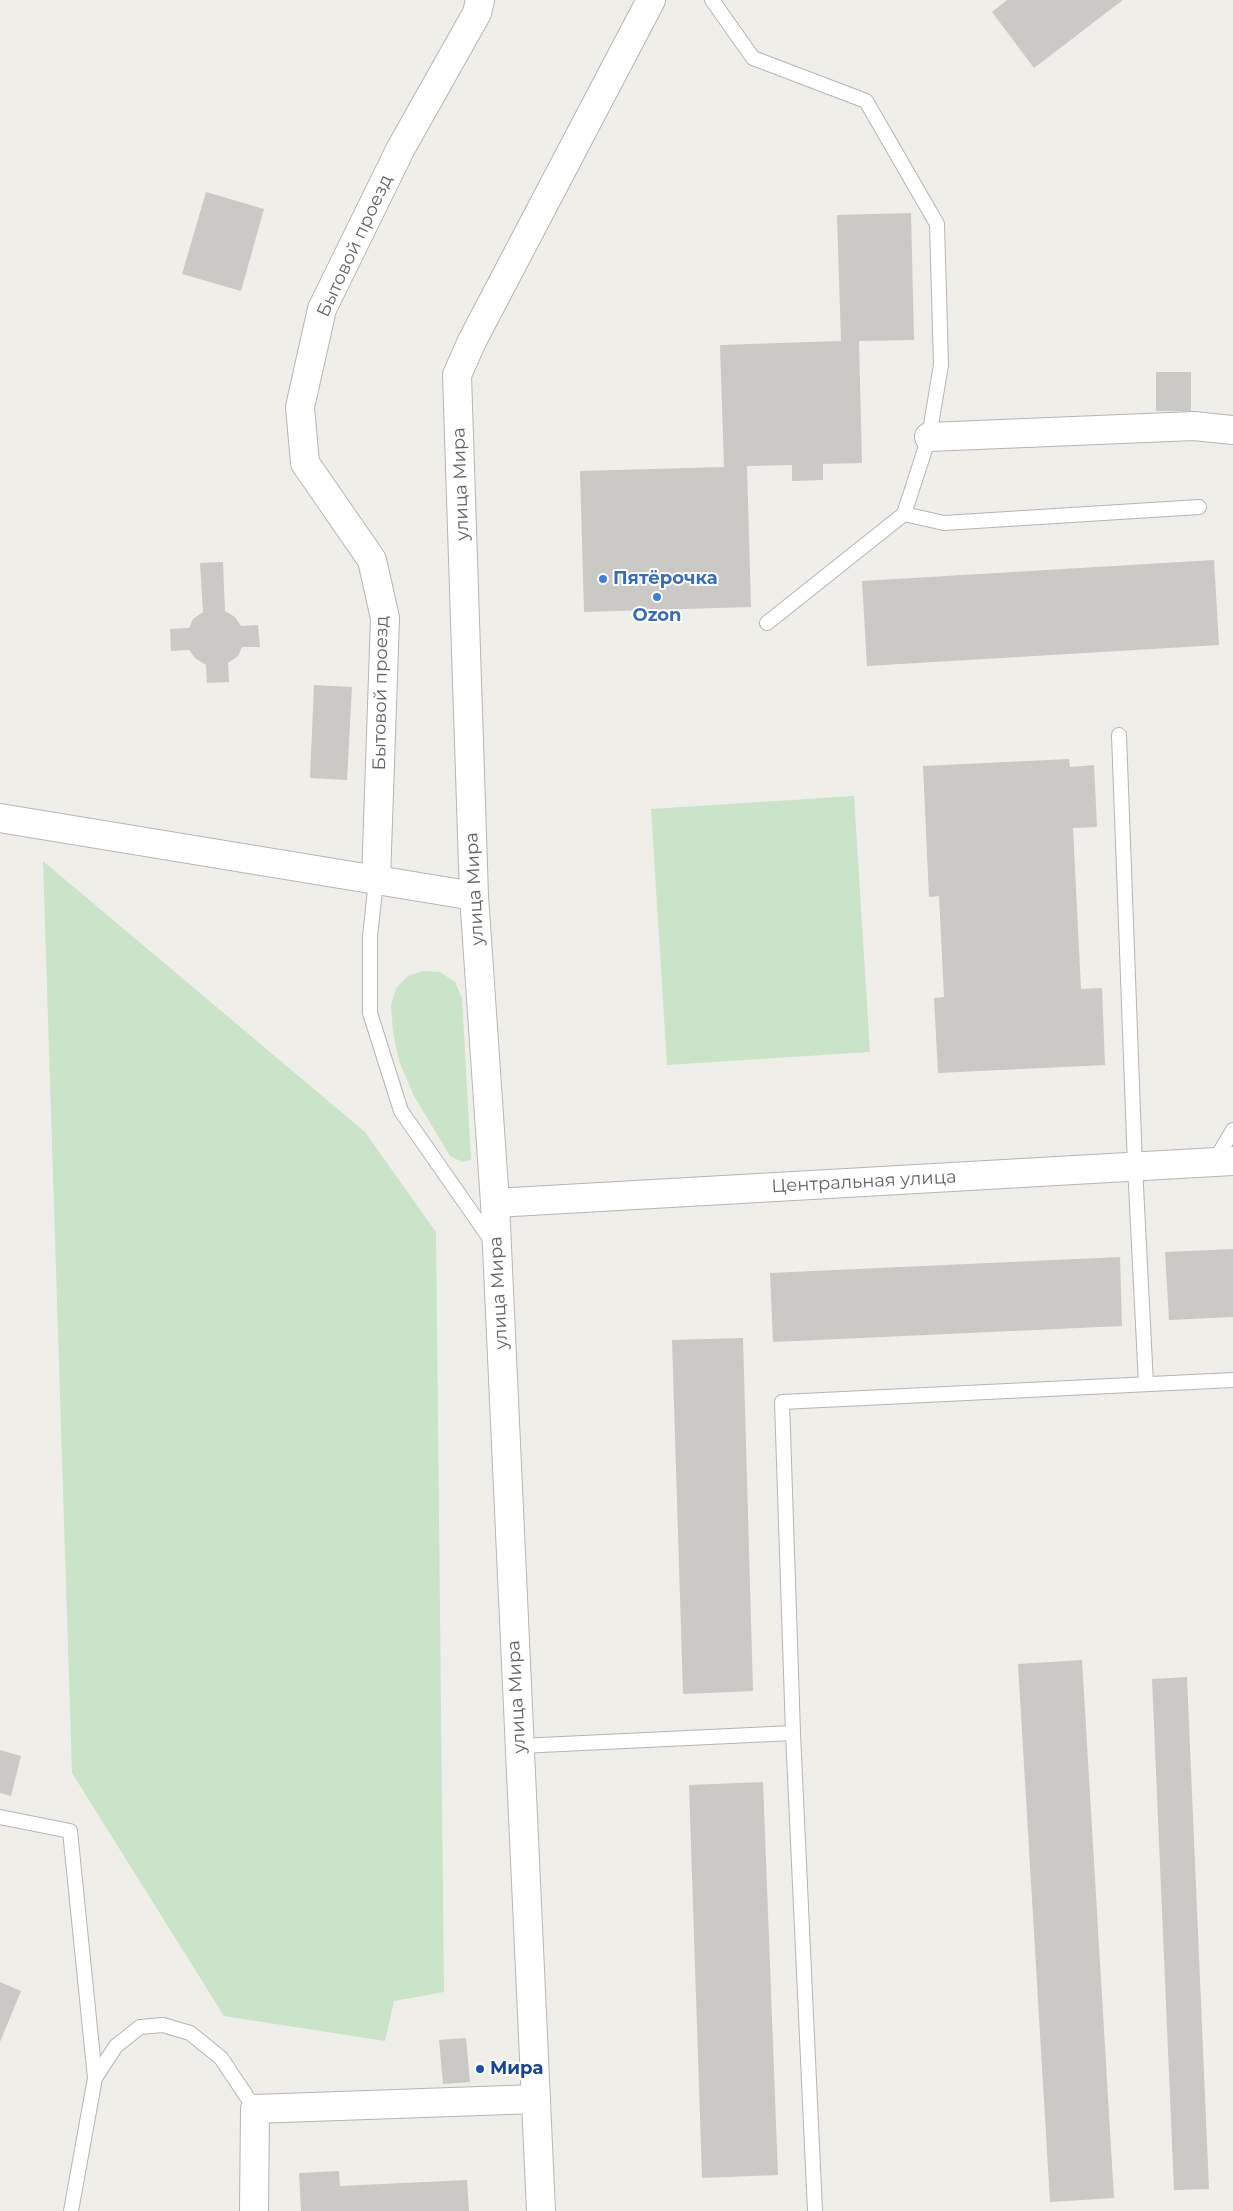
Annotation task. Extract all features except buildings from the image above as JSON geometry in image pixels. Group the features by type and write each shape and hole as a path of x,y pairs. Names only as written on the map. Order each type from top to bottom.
{"street":[{"name":"Бытовой проезд","path":"376,880 385,618 372,560 305,462 300,407 322,309 401,148 477,13 480,0"},
{"name":"улица Мира","path":"540,2211 498,1250 474,896 457,375 472,341 651,0"},
{"path":"929,437 1194,426 1233,430"},
{"path":"0,818 474,896"},
{"name":"Центральная улица","path":"495,1203 1223,1161"},
{"path":"254,2211 255,2108 536,2099"}],"lane":[{"path":"712,0 753,58 866,101 937,224 941,365 929,437 904,514 767,623"},
{"path":"904,514 944,523 1199,508"},
{"path":"1119,735 1135,1166 1146,1384"},
{"path":"376,880 370,937 370,1013 401,1111 498,1250"},
{"path":"1223,1161 1233,1130"},
{"path":"815,2211 793,1733 782,1402 1233,1380"},
{"path":"520,1746 793,1733"},
{"path":"0,1816 70,1831 95,2078 71,2211"},
{"path":"95,2078 116,2046 124,2039 140,2027 163,2025 190,2033 220,2058 255,2108"}],"green space":[{"path":"854,796 870,1052 667,1065 651,809"},
{"path":"43,861 365,1132 436,1232 444,1992 394,2001 385,2041 224,2016 72,1773"},
{"path":"423,971 440,972 455,982 462,998 471,1160 462,1162 450,1156 414,1096 399,1061 393,1032 391,1005 396,988 408,976"}],"place":[{"name":"Пятёрочка","path":"603,579"},
{"name":"Ozon","path":"657,597"},
{"name":"Мира","path":"480,2069"}]}
